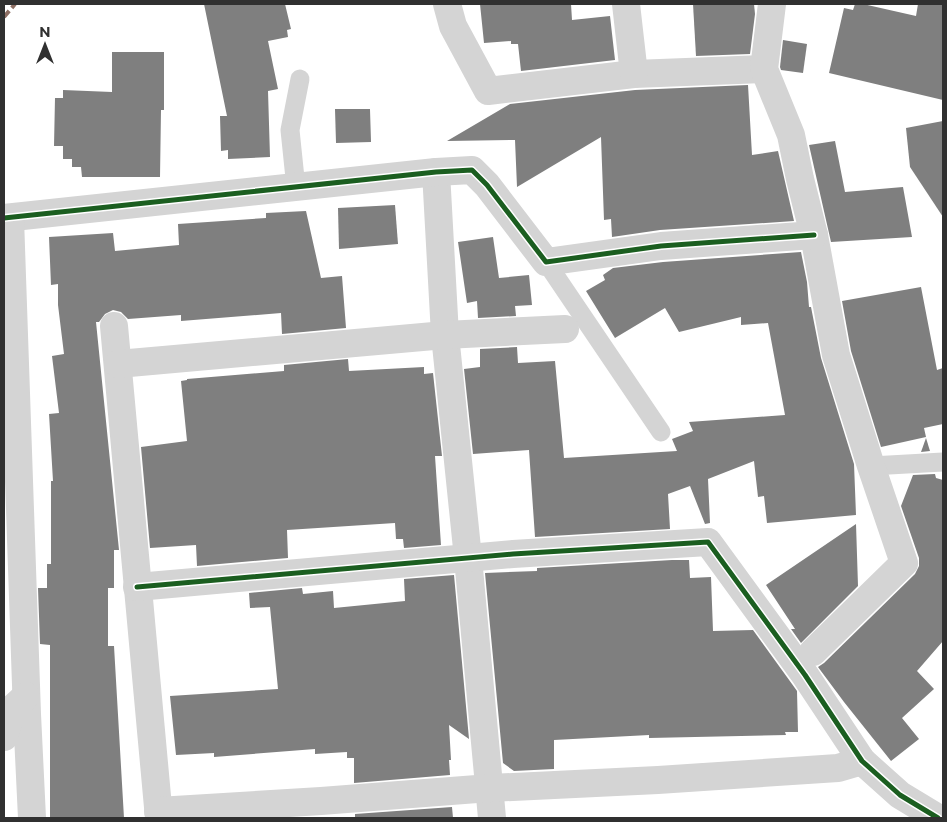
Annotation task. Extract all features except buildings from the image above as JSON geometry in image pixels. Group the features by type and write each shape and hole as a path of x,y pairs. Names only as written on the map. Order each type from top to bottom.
{"street":[{"path":"447,4 453,26 488,91 634,74 764,69"},
{"path":"626,4 634,74"},
{"path":"772,4 764,69 791,135 814,235 836,355 904,563 812,652"},
{"path":"32,818 7,218 436,172 472,170 487,185 546,262 661,246 814,235"},
{"path":"436,172 445,335 492,818"},
{"path":"114,326 159,815 490,788 829,769 862,761"},
{"path":"118,364 445,335 565,329"},
{"path":"137,587 468,558 708,542 805,675 862,761 900,807 938,818"},
{"path":"4,737 13,708 26,696"}],"lane":[{"path":"296,188 290,130 300,79"},
{"path":"546,262 661,432"},
{"path":"871,466 943,462"}],"marked path":[{"path":"4,17 15,4"}],"cycle path":[{"path":"4,218 436,172 472,170 487,185 546,262 661,246 814,235"},
{"path":"137,587 513,554 708,542 805,675 862,761 900,795 938,818"}]}
